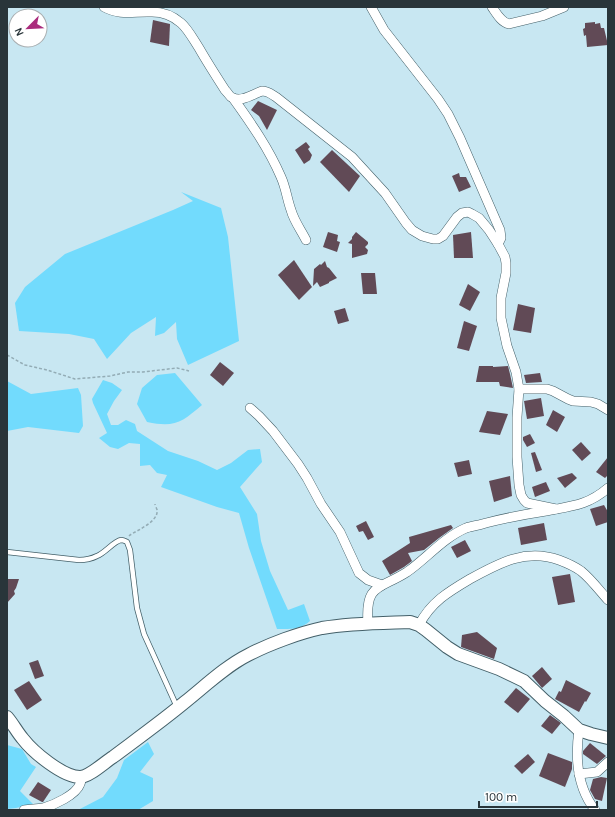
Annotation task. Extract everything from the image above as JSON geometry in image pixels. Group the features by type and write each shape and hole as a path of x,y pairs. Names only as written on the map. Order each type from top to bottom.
{"street":[{"path":"104,7 120,13 154,12 164,14 174,18 184,26 225,90 233,98 261,139 277,168 294,218 306,240"},
{"path":"371,7 384,30 448,114 500,230 501,238 498,244"},
{"path":"492,7 506,23 510,24 542,16 564,7"},
{"path":"233,98 244,98 262,91 269,92 276,97 352,157 385,193 406,224 422,236 438,239 447,232 457,217 462,213 468,212 482,221 490,230 505,257 506,263 506,273 501,298 501,312 507,346 516,372 519,389 517,457 521,495 527,503 556,509"},
{"path":"519,389 547,389 573,401 591,402 608,410"},
{"path":"250,408 273,431 298,464 340,532 359,573 368,580 382,585"},
{"path":"368,624 368,603 375,590 405,573 458,532 467,528 507,518 582,504 594,499 608,488"},
{"path":"419,625 422,618 438,599 454,589 497,565 510,560 536,555 553,558 570,564 582,572 608,600"},
{"path":"7,717 34,752 67,774 81,777 100,766 178,708 233,664 266,646 320,629 344,625 410,622 419,625 458,654 499,669 524,681 579,730 608,738"},
{"path":"579,730 577,745 581,786 585,796 595,810"},
{"path":"579,774 596,773 608,762"},
{"path":"24,810 45,807 69,796 78,788 81,783 81,777"}],"lane":[{"path":"7,552 88,560 98,556 116,542 121,540 126,541 130,550 137,608 144,634 178,708"}],"path":[{"path":"7,355 25,365 47,370 75,380 110,376 128,372 143,372 176,368 189,371"},
{"path":"126,541 130,535 150,523 157,515 155,504"}],"shaded area":[{"path":"181,192 221,208 228,237 239,341 188,365 177,339 176,322 164,333 155,336 156,317 131,333 107,359 94,339 69,334 19,331 15,303 25,287 65,254 193,201"},
{"path":"175,373 202,405 189,416 178,422 171,424 157,424 147,422 137,404 142,388 157,375"},
{"path":"103,380 112,383 122,390 107,414 111,425 118,425 126,420 135,424 137,431 168,451 198,461 217,470 231,463 248,450 260,449 262,462 240,487 257,514 261,541 270,571 288,610 304,604 310,621 302,626 291,629 277,629 249,548 239,513 217,507 161,487 167,475 157,473 150,465 140,466 140,444 129,443 118,449 110,447 99,438 107,433 92,399"},
{"path":"7,381 31,394 78,388 81,395 83,426 79,433 28,427 7,431"},
{"path":"148,742 154,754 140,772 153,778 153,801 138,810 78,810 103,797 117,778 124,760"},
{"path":"7,745 22,749 31,764 36,767 20,791 33,804 7,809"}],"building":[{"path":"153,20 170,24 169,46 150,42"},
{"path":"595,22 595,24 600,23 601,28 604,28 608,45 587,47 586,35 584,36 583,29 585,28 585,23"},
{"path":"258,101 277,110 267,130 259,116 251,110"},
{"path":"306,142 310,147 308,149 312,155 310,160 304,164 295,150"},
{"path":"332,150 360,176 349,192 320,162"},
{"path":"459,173 460,177 466,177 471,187 459,192 452,176"},
{"path":"328,232 338,235 337,241 340,242 337,252 323,247"},
{"path":"356,232 368,242 365,247 368,250 367,254 352,258 352,244 348,243"},
{"path":"471,232 473,258 454,258 453,235"},
{"path":"294,260 312,287 299,300 278,275"},
{"path":"325,261 327,267 337,278 320,287 317,282 313,286 314,269"},
{"path":"361,273 375,273 377,294 363,294"},
{"path":"468,284 480,292 470,311 459,305"},
{"path":"518,304 535,308 531,333 513,330"},
{"path":"345,308 349,321 338,324 334,311"},
{"path":"464,321 477,326 469,351 457,348"},
{"path":"220,362 234,373 223,386 210,375"},
{"path":"479,366 508,366 513,388 500,386 499,382 476,382"},
{"path":"540,373 542,382 526,383 524,375"},
{"path":"541,398 544,416 527,419 524,401"},
{"path":"553,410 565,417 557,432 546,425"},
{"path":"487,411 508,414 500,435 479,432"},
{"path":"530,434 535,443 527,447 523,437"},
{"path":"581,442 591,453 582,461 572,450"},
{"path":"535,452 542,470 536,472 531,453"},
{"path":"608,457 608,475 605,478 596,472"},
{"path":"469,460 472,474 458,477 454,463"},
{"path":"572,473 577,478 565,488 557,478"},
{"path":"510,476 512,496 494,502 489,481"},
{"path":"546,482 550,491 535,497 532,487"},
{"path":"604,505 608,512 608,522 596,526 590,509"},
{"path":"366,521 374,537 368,540 363,531 359,532 356,526"},
{"path":"544,523 547,540 521,545 518,528"},
{"path":"451,525 453,528 424,550 408,553 412,561 390,575 382,561 410,543 409,537"},
{"path":"465,540 471,551 457,558 451,547"},
{"path":"570,574 575,602 558,605 552,577"},
{"path":"7,579 19,579 14,591 15,594 7,603"},
{"path":"477,632 497,648 494,659 461,647 462,635"},
{"path":"38,660 44,676 35,679 29,663"},
{"path":"542,667 552,679 542,688 532,676"},
{"path":"566,680 591,693 579,712 555,699 559,691 561,692"},
{"path":"29,681 42,700 27,710 14,690"},
{"path":"516,688 530,699 518,713 504,702"},
{"path":"550,715 561,723 552,734 541,726"},
{"path":"590,743 606,756 597,764 583,754 583,751"},
{"path":"548,753 572,762 572,769 565,787 539,776"},
{"path":"528,754 535,762 522,774 514,766"},
{"path":"601,777 607,778 602,801 595,799 590,790 593,779"},
{"path":"38,782 51,790 43,802 29,795"}]}
